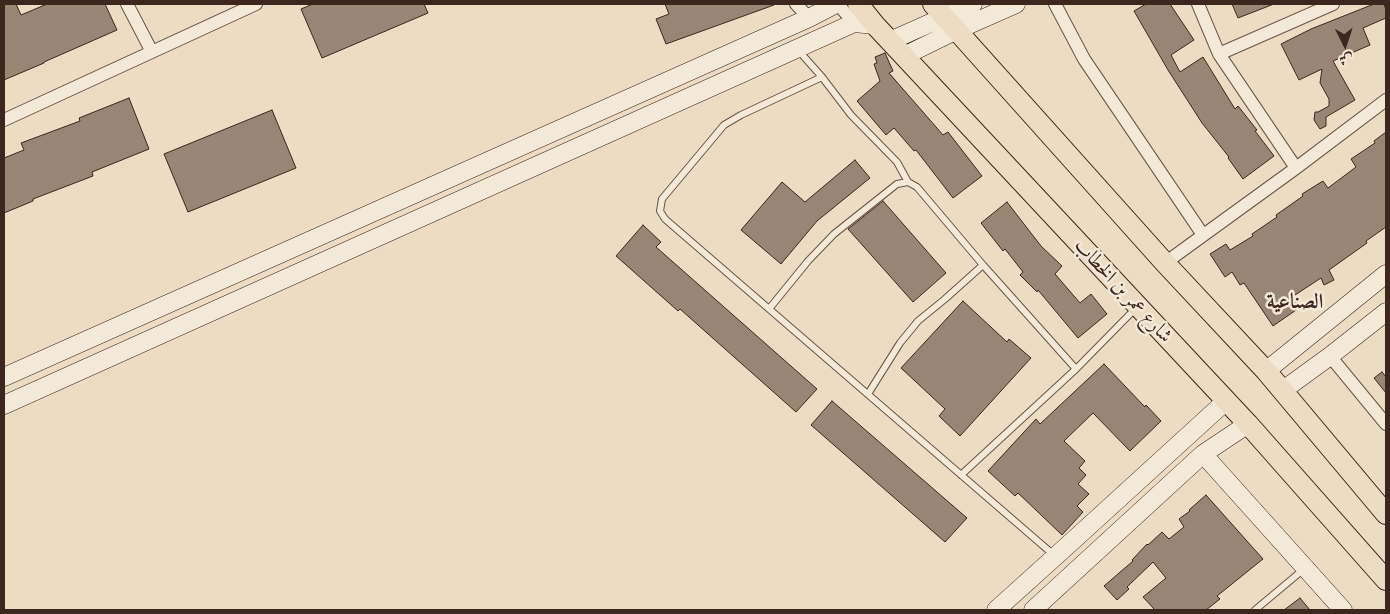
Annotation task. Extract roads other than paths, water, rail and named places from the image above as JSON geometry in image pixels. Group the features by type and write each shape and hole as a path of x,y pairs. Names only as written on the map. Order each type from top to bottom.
{"main road":[{"name":"شارع عمر بن الخطاب","path":"858,4 875,25 1248,424 1386,580"},
{"path":"945,17 1165,263 1266,371 1386,514"}],"street":[{"path":"127,4 152,52"},
{"path":"4,120 256,4"},
{"path":"796,4 808,18"},
{"path":"4,377 837,4 854,23"},
{"path":"890,41 973,4"},
{"path":"904,56 945,17 1016,4"},
{"path":"1056,4 1084,60 1203,235"},
{"path":"1198,4 1219,54 1296,168"},
{"path":"1219,54 1333,4"},
{"path":"4,405 854,23 875,25"},
{"path":"1165,263 1386,100"},
{"path":"1266,371 1386,274"},
{"path":"1282,391 1386,312"},
{"path":"1330,356 1386,424"},
{"path":"4,399 15,389 60,369 61,363 59,359 53,357 45,359"},
{"path":"996,610 1226,401"},
{"path":"1033,610 1203,454 1248,424"},
{"path":"1203,454 1343,610"}],"lane":[{"path":"797,49 822,77 851,115 897,162 908,182 917,187 983,265 1076,369"},
{"path":"822,77 741,115 724,125 662,199 660,211 665,219 1056,557"},
{"path":"769,309 834,234 897,184 908,182"},
{"path":"868,394 900,343 918,321 945,300 983,265"},
{"path":"961,475 1076,369 1138,306"},
{"path":"1255,610 1305,568"}],"district":[{"name":"الصناعية","path":"1295,302"}]}
